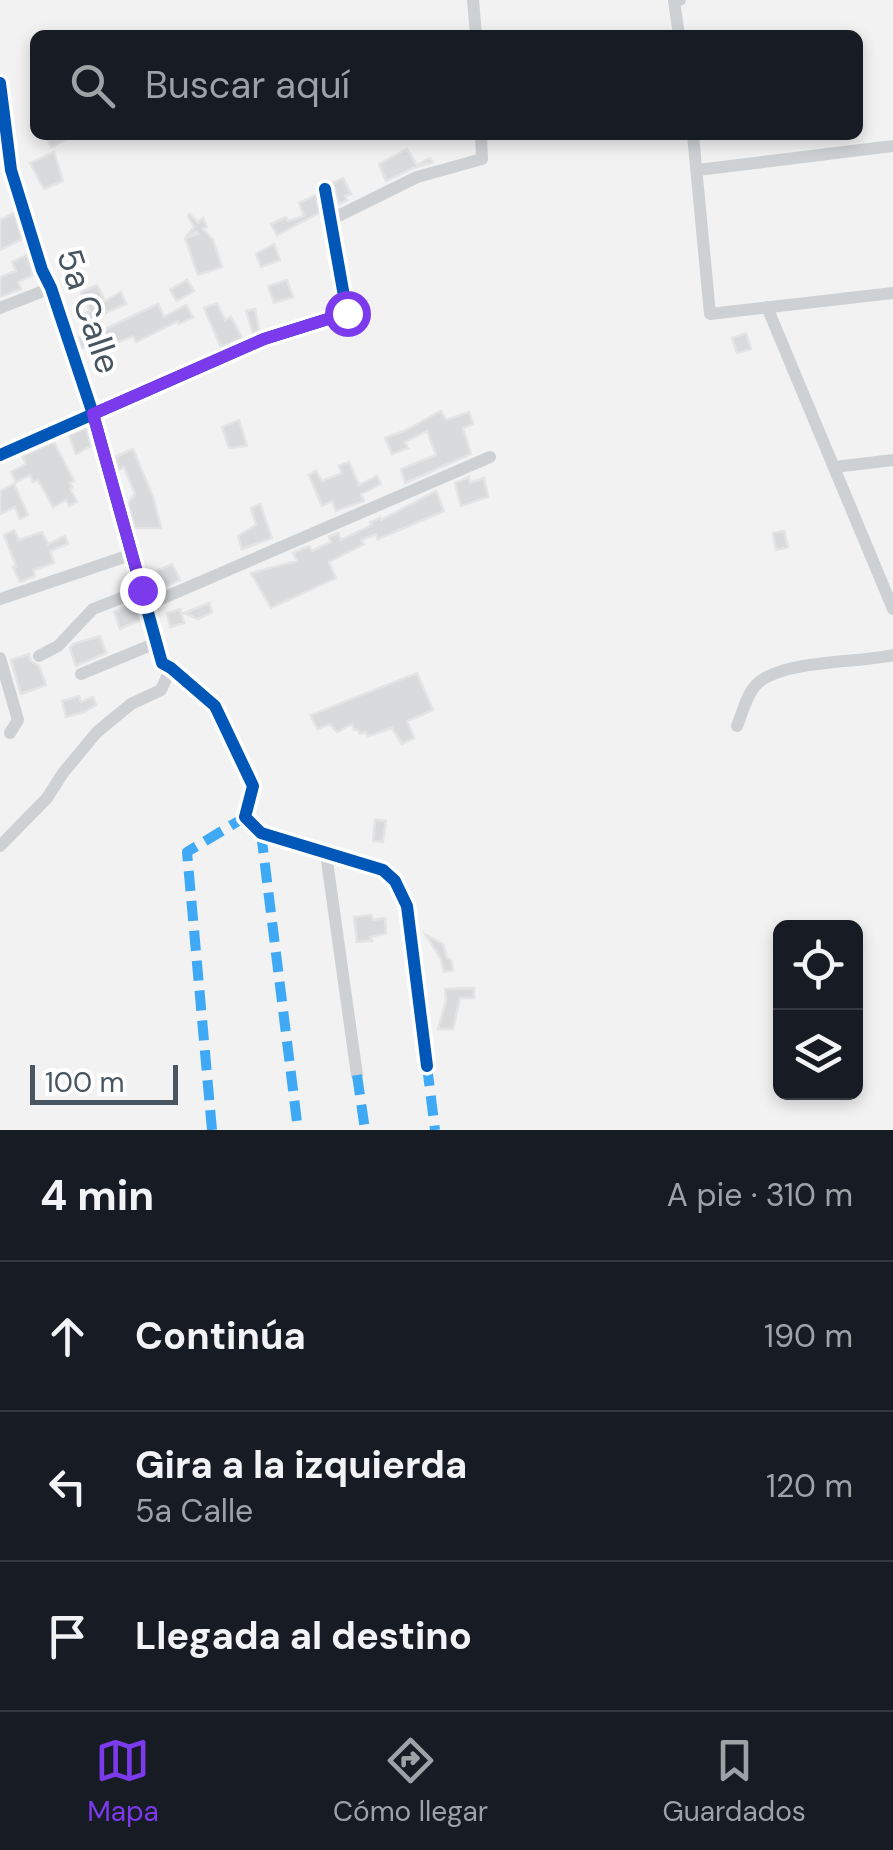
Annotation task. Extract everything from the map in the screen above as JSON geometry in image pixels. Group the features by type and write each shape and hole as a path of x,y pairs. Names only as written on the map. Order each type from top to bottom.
{"street":[{"path":"474,0 476,30"},
{"path":"678,30 674,1 680,0"},
{"name":"5a Calle","path":"0,83 5,172 93,414 162,664 215,706 253,786 245,817 261,833 326,854"},
{"path":"330,220 417,177 482,159 482,140"},
{"path":"694,140 710,314 893,293"},
{"path":"698,170 893,146"},
{"path":"0,454 264,339 347,313 326,189"},
{"path":"0,308 50,288"},
{"path":"767,307 893,610"},
{"path":"146,605 490,457"},
{"path":"834,467 893,460"},
{"path":"0,599 130,555"},
{"path":"39,656 58,646 93,608 142,590"},
{"path":"81,674 156,643"},
{"path":"737,726 755,685 781,669 893,655"},
{"path":"0,658 18,720 10,733"},
{"path":"0,846 48,798 63,772 97,732 131,704 161,690 170,668"},
{"path":"357,1075 326,854 383,870 394,881 407,906 427,1066"}],"building":[{"path":"407,149 417,165 430,158 433,162 386,181 379,164"},
{"path":"54,152 63,181 44,189 30,163"},
{"path":"343,178 351,194 339,204 333,183"},
{"path":"316,195 319,213 277,235 271,224 286,217 288,221 304,216 299,203"},
{"path":"14,213 22,239 0,250 0,220"},
{"path":"190,214 198,223 203,218 207,227 203,229 213,240 222,267 198,275 185,238 198,234 186,237 194,227"},
{"path":"274,244 280,260 261,267 256,254"},
{"path":"27,255 33,275 18,282 21,289 0,297 0,277 16,271 12,262"},
{"path":"187,280 194,291 177,301 170,290"},
{"path":"287,280 293,297 274,303 268,286"},
{"path":"97,285 105,301 121,292 126,304 89,320 85,313 90,311 81,292"},
{"path":"217,303 225,320 231,317 242,338 221,347 204,308"},
{"path":"158,304 164,317 186,305 193,317 136,342 133,336 111,345 107,337 82,348 78,338"},
{"path":"255,309 259,330 253,333 246,311"},
{"path":"746,333 751,349 737,353 732,338"},
{"path":"441,411 446,420 469,412 473,424 463,428 471,454 405,483 401,469 436,455 427,431 405,442 408,448 392,454 385,438"},
{"path":"239,420 247,446 229,448 222,427"},
{"path":"86,428 91,446 76,454 69,435"},
{"path":"54,442 74,481 70,489 77,502 69,506 66,500 53,507 38,480 33,482 30,475 16,482 11,472 26,464 22,456"},
{"path":"133,449 161,528 135,528 128,503 135,494 124,467 119,470 115,457"},
{"path":"349,462 359,485 377,476 381,484 361,494 364,501 336,511 332,501 322,506 309,475 316,471 322,481 342,473 339,466"},
{"path":"469,477 470,483 484,478 488,497 461,506 455,483"},
{"path":"14,484 28,515 20,519 15,507 0,514 0,491"},
{"path":"436,491 444,511 378,539 376,534 361,540 364,544 329,562 336,578 271,608 251,573 297,561 293,553 309,546 312,551 331,542 329,537 338,533 341,540"},
{"path":"260,504 272,538 242,549 238,536 256,525 251,508"},
{"path":"14,530 19,540 42,532 48,544 65,536 68,544 50,551 54,563 33,570 35,576 20,582 4,535"},
{"path":"784,531 788,547 776,550 773,533"},
{"path":"172,564 180,580 164,587 156,571"},
{"path":"135,603 140,620 120,629 114,612"},
{"path":"209,603 212,612 198,619 184,613"},
{"path":"180,609 184,623 170,627 167,613"},
{"path":"100,636 106,653 76,666 70,648 73,644"},
{"path":"29,654 46,685 21,694 11,660"},
{"path":"417,673 433,710 407,721 414,738 402,744 392,728 368,736 354,730 352,724 337,732 330,724 318,729 313,721 311,715"},
{"path":"79,696 81,702 93,697 96,705 66,717 62,701"},
{"path":"375,820 386,821 383,842 373,841"},
{"path":"371,915 373,920 385,918 386,933 370,937 372,941 357,942 354,917"},
{"path":"426,935 443,944 453,970 444,972"},
{"path":"474,988 474,998 460,998 453,1029 438,1029 446,1001 445,989"}],"marked path":[{"path":"212,1130 187,852 245,817"},
{"path":"261,833 298,1130"},
{"path":"427,1066 435,1130"},
{"path":"357,1075 365,1130"}],"cycle path":[{"path":"0,83 11,170 93,414 162,663 215,706 253,786 245,817 261,833 383,870 395,881 407,906 427,1066"},
{"path":"0,455 264,339 347,313 325,189"}],"route":[{"path":"142,590 93,414 264,339 347,313"}]}
